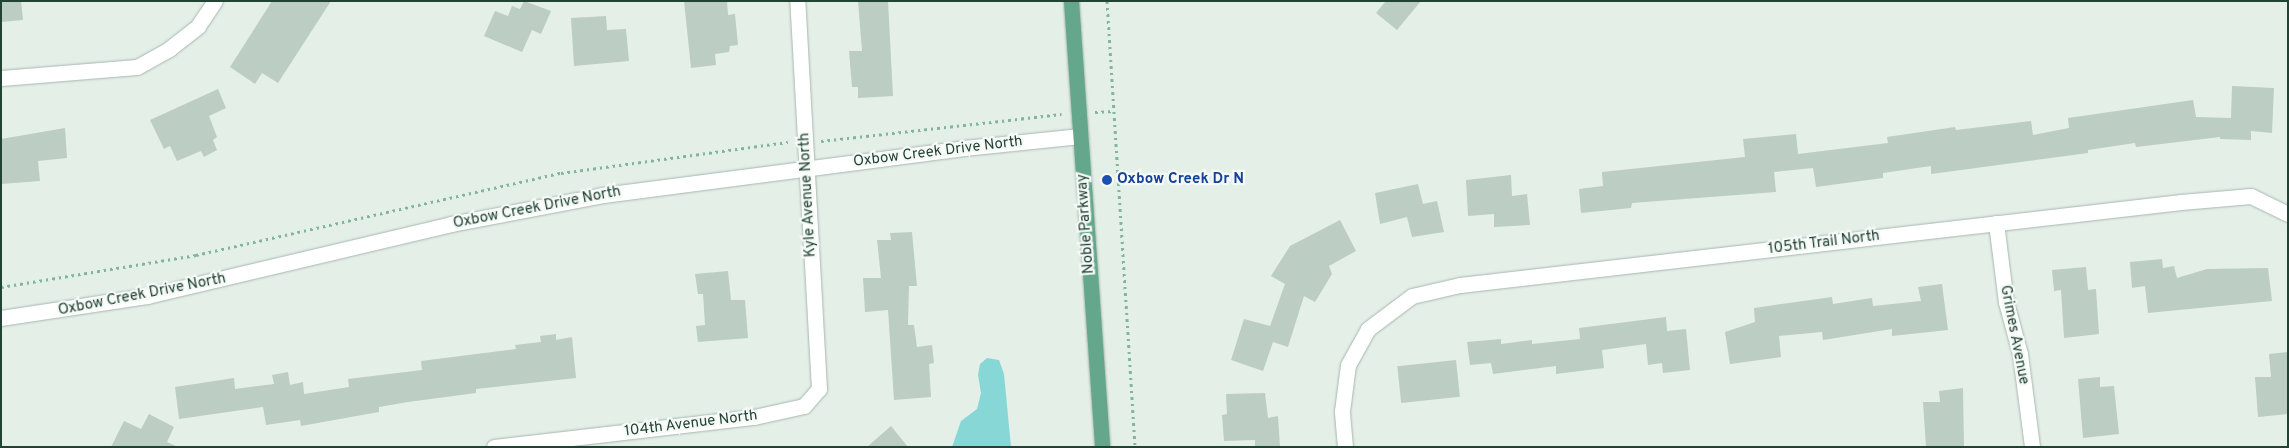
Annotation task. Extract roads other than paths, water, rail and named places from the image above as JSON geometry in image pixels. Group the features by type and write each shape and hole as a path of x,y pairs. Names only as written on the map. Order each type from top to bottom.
{"main road":[{"name":"Noble Parkway","path":"1071,1 1102,447"}],"street":[{"path":"1,78 137,67 169,49 198,26 215,1"},
{"name":"Kyle Avenue North","path":"796,1 819,389"},
{"name":"Oxbow Creek Drive North","path":"1,318 147,296 442,226 546,205 805,168 1080,136"},
{"name":"105th Trail North","path":"1345,447 1342,411 1348,365 1368,329 1412,296 1460,284 2251,196 2288,214"},
{"name":"Grimes Avenue","path":"1996,223 2006,302 2020,354 2032,447"},
{"name":"104th Avenue North","path":"494,447 754,417 804,406 819,389"}],"water":[{"path":"987,358 999,360 1004,374 1011,447 952,447 961,421 977,409 981,393 978,375 980,364"}],"place":[{"name":"Oxbow Creek Dr N","path":"1107,180"}]}
